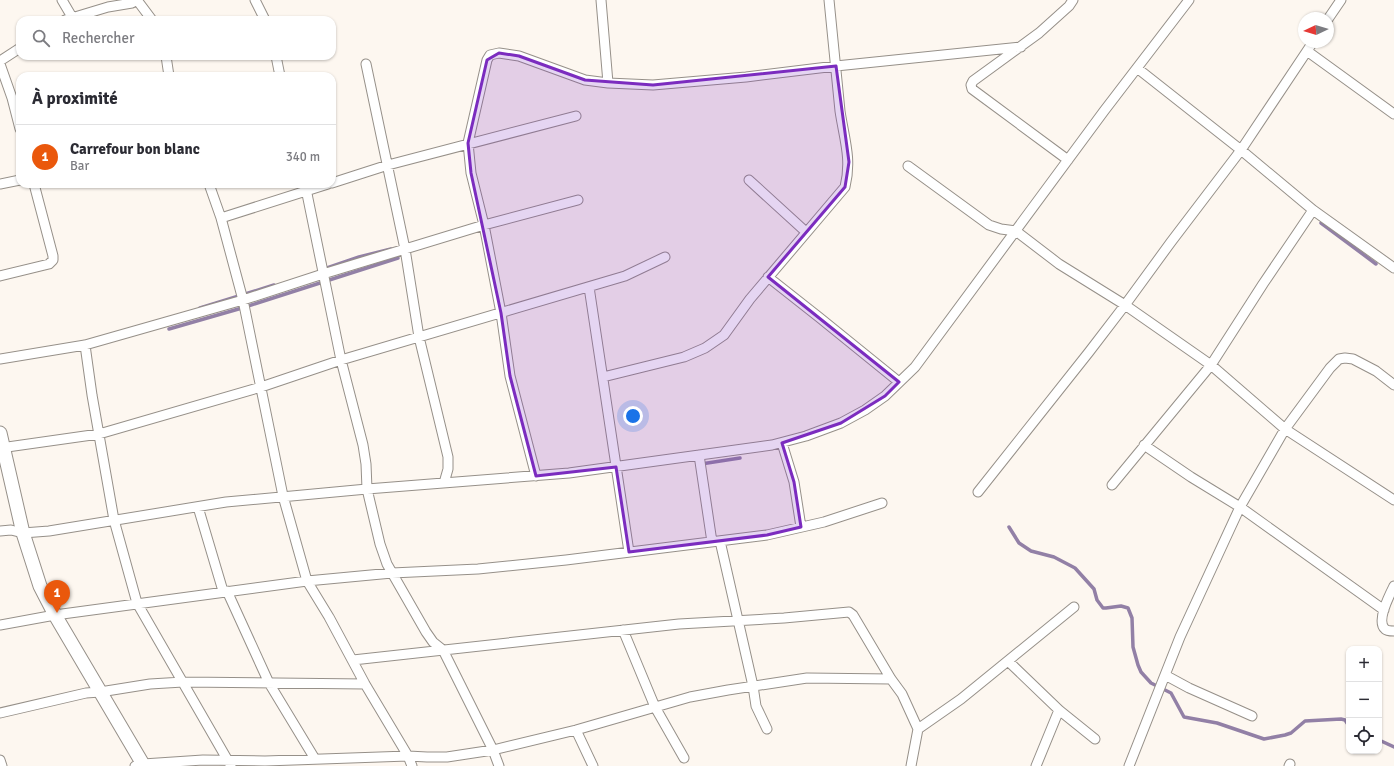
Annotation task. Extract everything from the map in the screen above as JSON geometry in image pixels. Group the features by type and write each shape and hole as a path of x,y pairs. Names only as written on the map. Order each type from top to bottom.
{"main road":[{"path":"0,433 2,449 23,533 38,580 55,615 140,765"}],"street":[{"path":"62,0 67,16"},
{"path":"75,16 108,7 132,4 137,0 149,16"},
{"path":"256,0 263,16"},
{"path":"603,0 608,83"},
{"path":"603,377 684,357 704,348 724,335 750,299 845,187 849,162 840,110 829,0"},
{"path":"1068,160 972,89 971,85 973,81 1039,33 1073,0"},
{"path":"0,530 11,530 23,533 49,531 226,502 283,496 569,474 772,445 806,436 841,422 886,396 916,366 1068,160 1189,0"},
{"path":"1333,12 1341,0"},
{"path":"536,476 510,376 502,313 484,225 471,173 468,143 487,60 490,55 499,53 519,56 585,80 608,83 653,84 746,77 1021,47"},
{"path":"978,492 1125,305 1241,150 1309,48"},
{"path":"16,51 0,63 16,114"},
{"path":"1307,51 1394,114"},
{"path":"167,60 168,72"},
{"path":"277,60 279,72"},
{"path":"366,64 405,249 419,337 448,458 448,469 444,483"},
{"path":"1137,68 1241,150 1313,210 1394,268"},
{"path":"336,182 388,165 468,143 576,116"},
{"path":"908,166 988,225 1016,231 1059,264 1125,305 1211,365 1285,429 1394,500"},
{"path":"749,180 806,232"},
{"path":"0,184 16,181"},
{"path":"0,276 49,264 52,260 53,256 35,188"},
{"path":"210,188 221,218 243,300 283,496 307,581 353,660 365,684 408,756 412,766"},
{"path":"221,218 303,188"},
{"path":"306,188 341,360 363,445 366,464 367,489 380,544 387,564 426,632 433,642 443,650 493,750 499,766"},
{"path":"0,359 85,345 243,300 484,225 578,200"},
{"path":"1112,485 1211,365 1262,284 1313,210"},
{"path":"2,449 99,434 261,387 341,360 590,287 625,276 665,257"},
{"path":"768,277 899,382"},
{"path":"590,287 629,552"},
{"path":"85,345 92,395 114,520 137,603 229,763"},
{"path":"1129,766 1180,637 1240,507 1285,429 1330,368 1340,359 1353,359 1376,371 1394,386"},
{"path":"782,443 794,482 801,527"},
{"path":"1144,445 1191,477 1240,507 1384,610"},
{"path":"699,456 716,541 738,621 753,686 756,706 767,729"},
{"path":"0,625 137,603 307,581 392,573 478,569 767,535 824,522 882,503"},
{"path":"198,507 225,591 269,683 315,759"},
{"path":"1394,586 1384,610 1382,625 1384,629 1394,631"},
{"path":"918,729 961,699 1074,607"},
{"path":"353,660 679,624 784,618 850,612 891,679 902,694 918,729 911,766"},
{"path":"623,630 655,707 684,758"},
{"path":"1008,661 1059,710 1095,739"},
{"path":"1165,675 1189,688 1252,716"},
{"path":"140,765 203,760 229,763 408,756 447,757 493,750 576,730 690,697 807,678 891,679"},
{"path":"0,713 73,695 150,684 183,682 365,684"},
{"path":"1036,766 1059,710"},
{"path":"576,730 593,766"},
{"path":"0,760 2,766"}],"highlighted area":[{"path":"499,53 519,56 585,80 653,85 836,66 849,162 845,187 768,277 899,382 885,396 841,423 782,443 794,482 801,527 767,535 629,552 616,467 536,476 510,376 501,313 471,173 468,143 487,60"}],"waterway":[{"path":"1321,223 1376,264"},
{"path":"324,269 359,257 391,249"},
{"path":"169,329 242,308 398,258"},
{"path":"200,308 274,285"},
{"path":"701,464 740,458"},
{"path":"1009,527 1019,543 1031,551 1054,557 1075,568 1094,589 1097,600 1103,608 1121,606 1128,608 1132,618 1133,647 1141,672 1151,683 1171,693 1184,717 1217,723 1264,739 1291,733 1305,721 1341,719 1346,722"},
{"path":"1382,741 1394,747"}],"place":[{"name":"Carrefour bon blanc","path":"57,613"}]}
